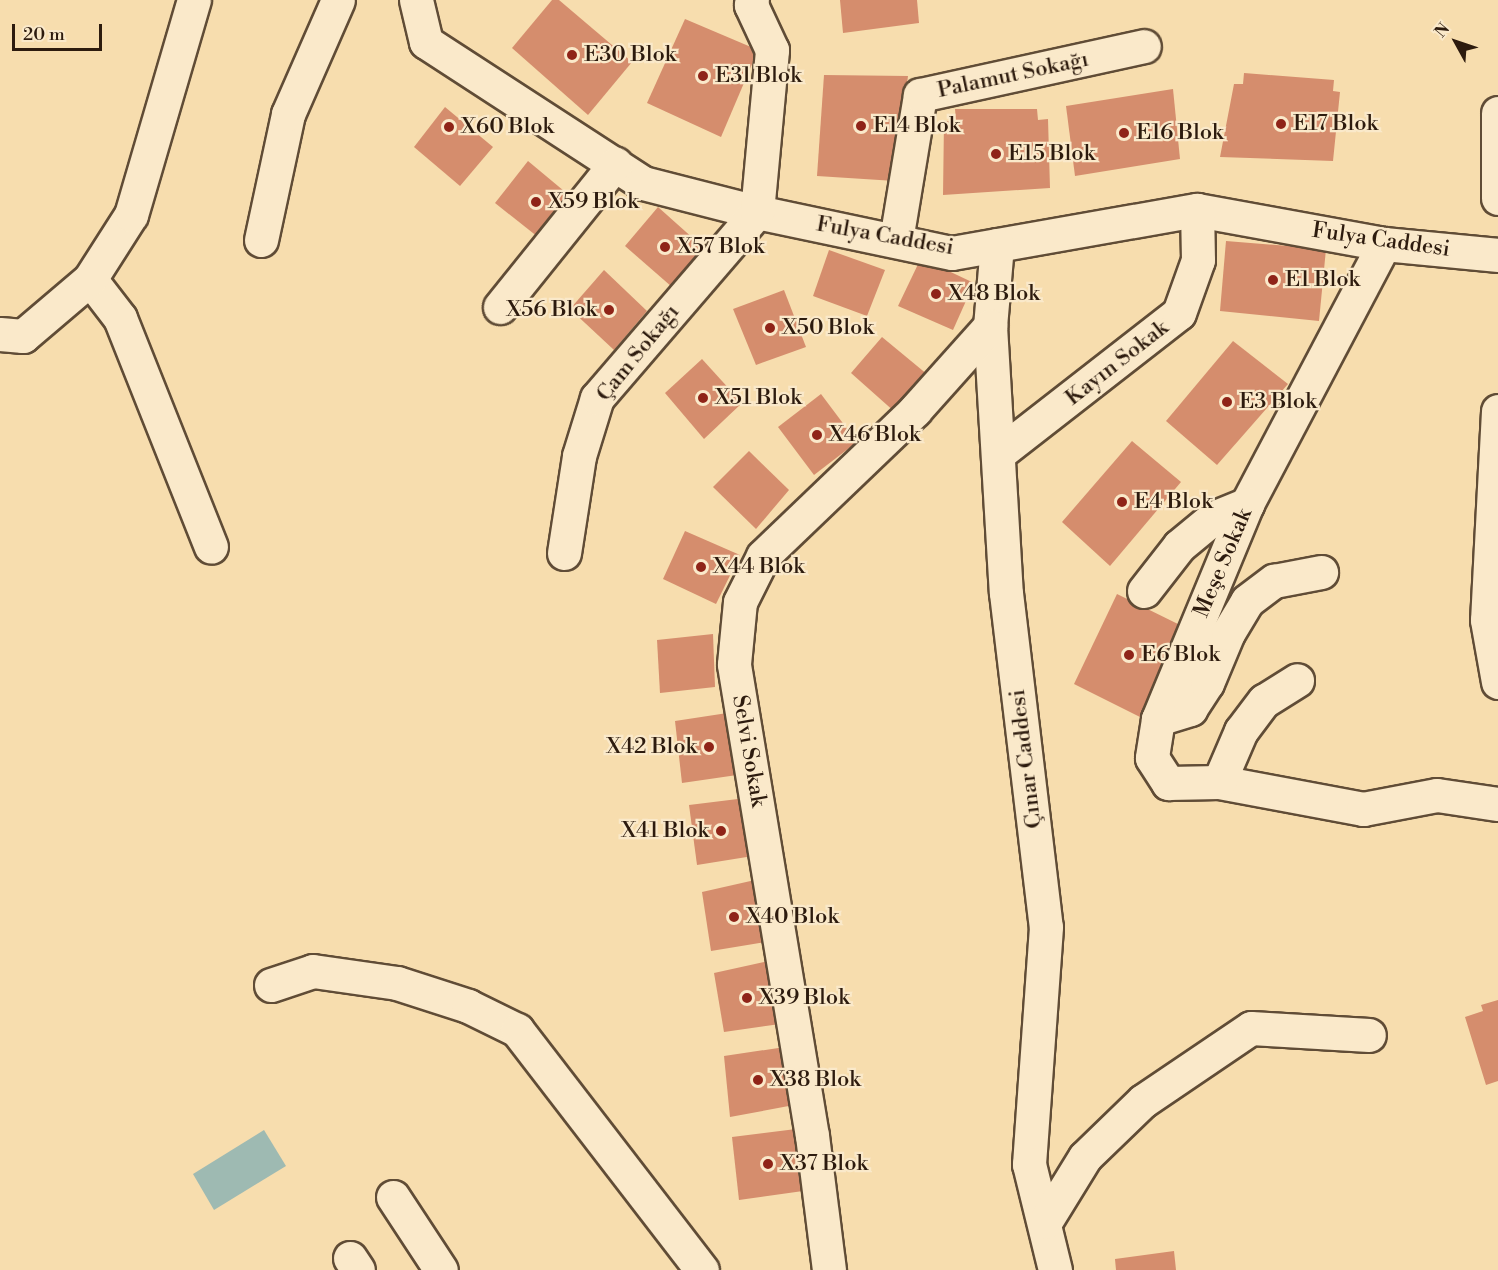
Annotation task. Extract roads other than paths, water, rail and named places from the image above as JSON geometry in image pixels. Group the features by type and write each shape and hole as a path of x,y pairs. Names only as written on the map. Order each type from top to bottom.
{"street":[{"path":"0,334 23,336 90,279 131,215 194,0"},
{"path":"261,240 288,114 338,0"},
{"name":"Fulya Caddesi","path":"416,0 426,42 643,183 757,212 952,253 1197,210 1384,244 1498,255"},
{"path":"747,2 772,50 757,212"},
{"name":"Palamut Sokağı","path":"896,240 920,95 1144,46"},
{"path":"1498,112 1498,193"},
{"path":"500,307 615,164"},
{"name":"Kayın Sokak","path":"998,454 1179,313 1198,260 1197,210"},
{"name":"Çam Sokağı","path":"564,553 579,456 597,398 757,212"},
{"name":"Meşe Sokak","path":"1384,244 1247,504 1158,719 1152,758 1168,783 1219,782 1363,810 1437,795 1498,804"},
{"name":"Çınar Caddesi","path":"997,245 990,326 1006,593 1046,927 1029,1164 1055,1270"},
{"path":"90,279 120,318 211,547"},
{"name":"Selvi Sokak","path":"829,1270 812,1136 734,664 740,602 763,556 915,410 990,326"},
{"path":"1498,411 1487,620 1498,682"},
{"path":"1144,591 1179,546 1213,519 1247,504"},
{"path":"1158,719 1190,709 1207,683 1228,633 1247,601 1274,581 1322,572"},
{"path":"1219,782 1247,724 1264,701 1297,680"},
{"path":"271,985 313,971 397,983 468,1006 517,1030 702,1270"},
{"path":"1045,1222 1085,1157 1143,1101 1251,1028 1368,1035"},
{"path":"393,1197 441,1270"}],"water":[{"path":"264,1130 286,1166 214,1210 193,1174"}],"place":[{"name":"E30 Blok","path":"572,55"},
{"name":"E31 Blok","path":"703,76"},
{"name":"E17 Blok","path":"1281,124"},
{"name":"E14 Blok","path":"861,126"},
{"name":"X60 Blok","path":"449,127"},
{"name":"E16 Blok","path":"1124,133"},
{"name":"E15 Blok","path":"996,154"},
{"name":"X59 Blok","path":"536,202"},
{"name":"X57 Blok","path":"665,247"},
{"name":"E1 Blok","path":"1273,280"},
{"name":"X48 Blok","path":"936,294"},
{"name":"X56 Blok","path":"609,310"},
{"name":"X50 Blok","path":"770,328"},
{"name":"X51 Blok","path":"703,398"},
{"name":"E3 Blok","path":"1227,402"},
{"name":"X46 Blok","path":"817,435"},
{"name":"E4 Blok","path":"1122,502"},
{"name":"X44 Blok","path":"701,567"},
{"name":"E6 Blok","path":"1129,655"},
{"name":"X42 Blok","path":"709,747"},
{"name":"X41 Blok","path":"721,831"},
{"name":"X40 Blok","path":"734,917"},
{"name":"X39 Blok","path":"747,998"},
{"name":"X38 Blok","path":"758,1080"},
{"name":"X37 Blok","path":"768,1164"}]}
